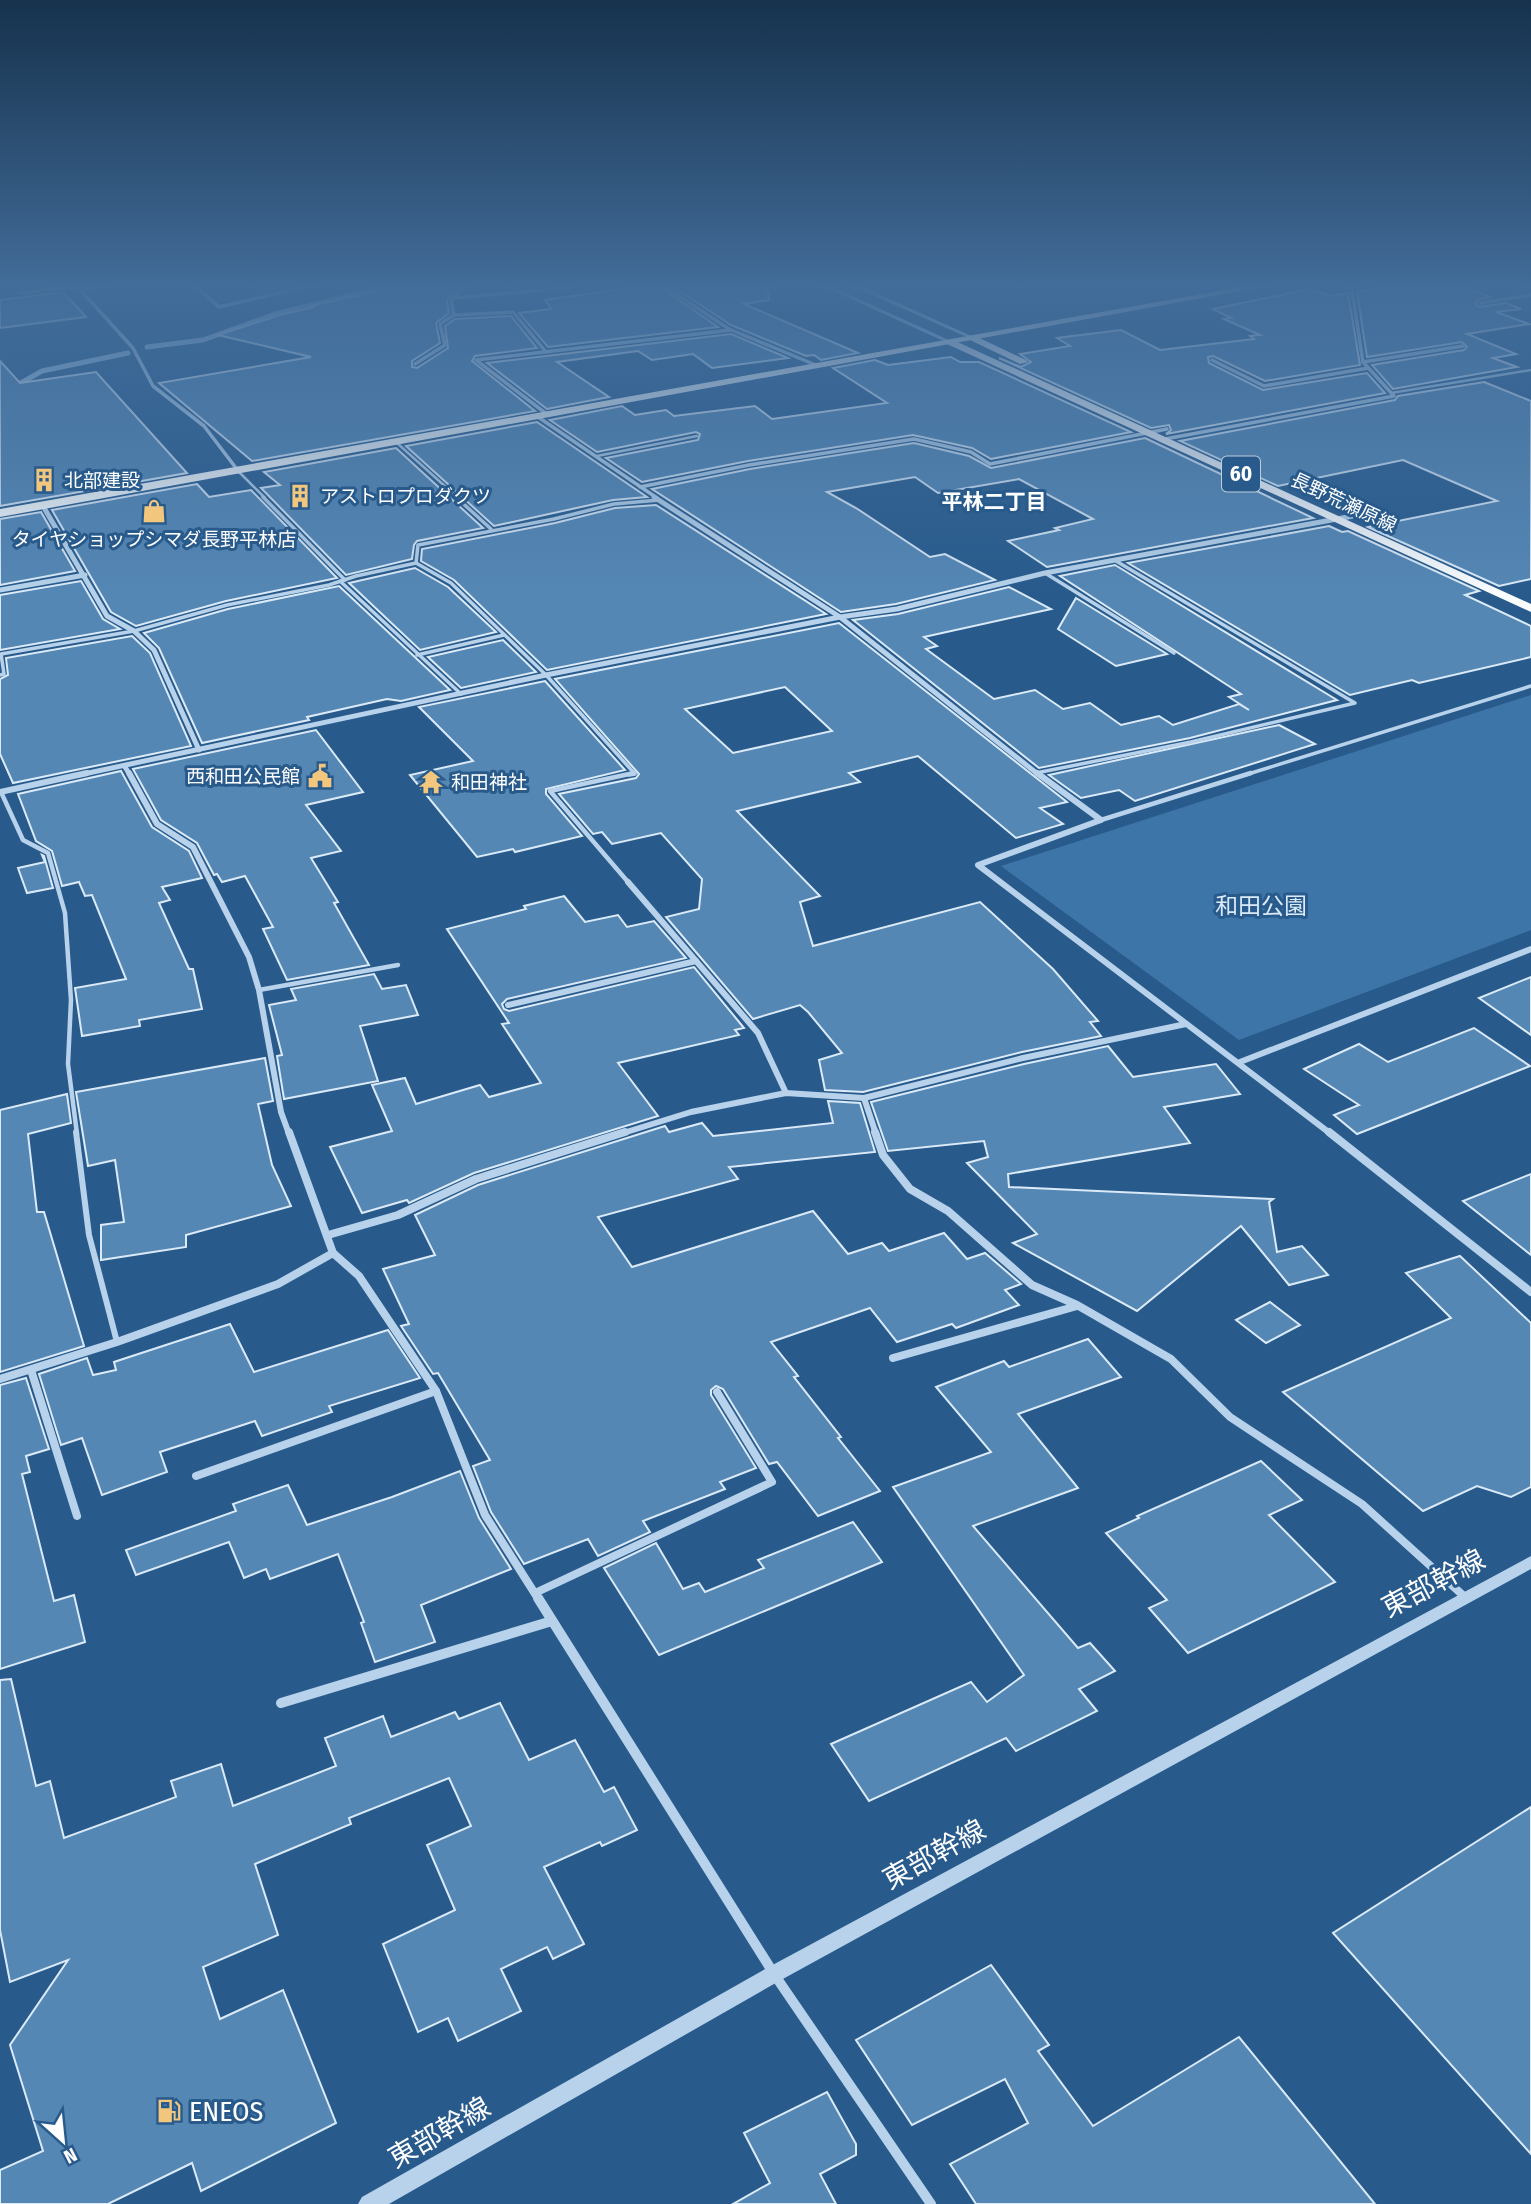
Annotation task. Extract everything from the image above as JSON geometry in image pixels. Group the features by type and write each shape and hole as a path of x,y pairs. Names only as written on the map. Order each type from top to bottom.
{"highway":[{"path":"0,513 708,387"}],"main road":[{"name":"長野荒瀬原線","path":"1051,387 1152,432 1181,436 1531,597"},
{"name":"長野荒瀬原線","path":"1073,387 1338,519 1531,608"}],"street":[{"path":"154,387 204,426 239,472"},
{"path":"508,387 639,487 840,617 1036,773 1101,820"},
{"path":"1181,436 1394,396 1385,387"},
{"path":"639,487 749,465 914,439 971,452 990,464 1152,432"},
{"path":"43,506 107,616 134,631 154,650 199,750"},
{"path":"1,792 546,675 840,617 897,609 1045,573 1353,516"},
{"path":"0,590 85,575"},
{"path":"125,767 157,824 193,847 249,957 258,990 281,1112 333,1253 359,1276 436,1391 485,1515 774,1974 931,2204"},
{"path":"1101,820 978,865 1240,1062 1531,1292"},
{"path":"628,881 758,1033 786,1093"},
{"path":"1240,1062 1531,949"},
{"path":"508,1005 696,961"},
{"path":"328,1235 398,1215 476,1179 691,1112 786,1093 864,1097 1023,1058 1186,1024"},
{"path":"864,1097 883,1155 910,1189 948,1211 1032,1285 1077,1305 1171,1359 1230,1417 1362,1504 1466,1598"},
{"path":"0,1379 117,1342 278,1284 333,1253"},
{"path":"893,1358 1077,1305"},
{"path":"31,1370 77,1516"},
{"path":"196,1476 436,1391"},
{"path":"535,1593 772,1482 717,1392"},
{"name":"東部幹線","path":"369,2204 774,1974 1531,1562"},
{"path":"281,1703 552,1620"}],"lane":[{"path":"1391,393 1428,387"},
{"path":"597,456 697,436"},
{"path":"397,443 491,529"},
{"path":"239,472 342,581 461,694"},
{"path":"416,563 418,545 491,529 554,520 614,504 661,500"},
{"path":"1036,773 1191,742 1355,703 1116,561"},
{"path":"0,675 4,674 1,654 134,631 227,605 416,563 451,583 546,675 635,774 550,791 628,881"},
{"path":"1045,573 1174,653"},
{"path":"417,655 504,635"},
{"path":"1101,820 1531,685"},
{"path":"1,792 23,841 48,853 65,913 71,1000 68,1064 89,1235 117,1342"},
{"path":"258,990 398,965"}],"green space":[{"name":"和田公園","path":"1531,695 1531,930 1239,1040 1001,866"}],"building":[{"path":"0,387 109,387 187,473 0,506"},
{"path":"164,387 505,387 535,411 252,461"},
{"path":"518,387 594,387 609,397 547,409"},
{"path":"862,387 1033,387 1131,432 991,459 972,448 913,435 748,461 642,482 606,458 698,440 700,434 696,432 597,452 550,420 622,406 635,415 666,410 674,416 755,406 772,419 887,403"},
{"path":"1062,387 1257,387 1263,390 1282,387 1379,387 1385,393 1166,434 1171,430 1169,425 1151,428"},
{"path":"1454,387 1496,387 1531,401 1531,579 1499,586 1368,527 1497,501 1403,460 1278,486 1180,441 1395,400 1398,396"},
{"path":"537,422 647,497 613,500 494,526 406,446"},
{"path":"1145,438 1313,518 1047,567 1008,541 1059,530 1055,528 1093,519 1019,479 938,493 915,477 827,492 930,557 945,554 995,580 896,604 841,612 652,489 750,469 914,443 969,456 991,468"},
{"path":"396,448 483,528 417,541 412,559 346,575 261,488 280,485 264,472"},
{"path":"197,484 209,497 251,490 337,578 226,601 136,626 111,612 52,510"},
{"path":"656,505 826,614 547,670 454,580 421,561 422,549 555,523 615,508"},
{"path":"41,512 75,571 0,585 0,519"},
{"path":"1329,526 1342,532 1348,531 1479,591 1465,595 1531,626 1531,657 1419,683 1412,680 1350,695 1128,563"},
{"path":"1115,565 1337,700 1190,738 1039,768 853,620 898,614 1009,587 1051,609 924,637 937,646 926,649 994,699 1035,690 1063,709 1090,703 1121,725 1159,716 1173,725 1239,704 1249,710 1229,697 1241,694 1060,576"},
{"path":"415,568 448,587 496,632 420,650 349,583"},
{"path":"81,581 103,619 120,629 0,650 0,595"},
{"path":"339,586 450,690 401,701 387,699 307,717 309,720 202,743 159,648 144,633 228,609"},
{"path":"1076,598 1167,654 1116,666 1058,629"},
{"path":"839,623 1067,802 1040,808 1063,824 1016,838 918,756 849,773 860,782 737,811 820,896 800,902 813,946 980,902 1053,969 1098,1021 1090,1022 1101,1036 1022,1052 863,1092 825,1090 819,1060 842,1053 808,1012 800,1005 753,1019 666,917 699,909 702,879 661,833 612,844 602,832 593,834 559,794 636,778 639,774 555,679","holes":["785,687 832,731 733,753 685,709"]},
{"path":"132,636 150,653 191,746 13,783 0,754 0,679 8,675 6,658"},
{"path":"503,640 536,672 461,688 428,657"},
{"path":"545,681 625,770 546,789 546,794 582,836 515,852 513,849 477,857 410,775 473,761 419,707"},
{"path":"1279,725 1315,744 1135,801 1119,790 1081,798 1049,775"},
{"path":"316,730 363,792 306,805 341,851 311,858 338,902 334,903 369,965 287,980 263,929 273,927 245,876 222,882 217,874 214,875 197,843 161,820 133,769"},
{"path":"121,771 152,827 189,851 202,878 162,887 170,900 159,903 189,969 193,969 202,1009 139,1020 140,1026 82,1036 75,988 126,979 92,895 85,896 79,882 62,886 52,851 36,841 18,794"},
{"path":"42,855 44,856 53,888 27,893 18,868 45,862"},
{"path":"564,896 585,922 618,915 627,927 654,921 686,958 507,999 502,1004 504,1009 509,1011 694,967 744,1028 735,1030 739,1035 618,1063 658,1116 474,1173 409,1203 407,1200 362,1213 330,1147 392,1131 372,1085 405,1078 416,1104 480,1085 489,1097 541,1083 502,1024 509,1023 447,929 526,909 524,906"},
{"path":"374,974 382,989 406,985 418,1015 360,1026 378,1081 284,1099 277,1056 282,1055 269,1005 296,1000 291,989"},
{"path":"1531,977 1531,1035 1479,998"},
{"path":"1474,1028 1530,1066 1357,1134 1334,1115 1359,1105 1304,1069 1359,1044 1388,1062"},
{"path":"1108,1046 1133,1077 1216,1064 1240,1094 1164,1107 1190,1143 1008,1174 1009,1187 1273,1199 1269,1202 1277,1252 1302,1246 1328,1275 1289,1285 1241,1226 1137,1311 1013,1243 1037,1234 967,1163 988,1157 984,1141 888,1151 871,1102"},
{"path":"265,1058 273,1101 258,1104 272,1165 291,1206 186,1235 186,1247 101,1260 101,1225 124,1222 115,1160 88,1166 76,1092"},
{"path":"67,1094 71,1123 28,1134 37,1212 44,1212 84,1346 0,1372 0,1110"},
{"path":"828,1101 860,1103 875,1152 729,1167 738,1179 598,1217 632,1267 813,1211 848,1254 882,1243 889,1251 944,1233 967,1259 985,1253 1021,1284 1005,1290 1019,1305 956,1328 952,1324 897,1342 870,1308 771,1342 798,1376 794,1377 841,1437 838,1438 880,1491 818,1516 777,1462 769,1464 723,1389 716,1386 711,1390 711,1395 756,1468 720,1482 725,1489 643,1521 650,1532 598,1556 588,1539 524,1564 491,1512 473,1466 490,1460 438,1373 433,1374 401,1326 409,1324 383,1269 435,1255 415,1215 478,1185 665,1126 669,1132 702,1123 713,1136 833,1123"},
{"path":"1531,1174 1531,1255 1463,1201"},
{"path":"1460,1256 1531,1323 1531,1487 1511,1497 1477,1486 1423,1511 1283,1392 1451,1318 1406,1273"},
{"path":"1270,1302 1300,1325 1266,1343 1236,1320"},
{"path":"230,1324 254,1372 388,1330 420,1378 329,1406 332,1412 262,1436 255,1421 160,1452 167,1472 102,1495 82,1438 61,1445 39,1374 87,1358 93,1375 116,1370 114,1362"},
{"path":"1088,1339 1121,1377 1018,1414 1078,1488 973,1526 1078,1648 1090,1643 1115,1671 1079,1689 1097,1711 1016,1751 1006,1738 869,1801 831,1744 971,1682 987,1702 1024,1675 893,1487 991,1452 936,1387 1004,1361 1009,1367"},
{"path":"26,1378 49,1449 26,1456 30,1472 22,1474 54,1601 74,1595 85,1642 0,1669 0,1385"},
{"path":"1261,1461 1302,1500 1269,1515 1335,1582 1188,1653 1149,1608 1167,1600 1106,1533 1139,1518 1137,1516"},
{"path":"460,1471 479,1518 511,1569 421,1605 435,1642 375,1662 361,1623 364,1622 338,1554 270,1579 266,1569 244,1578 229,1542 136,1575 126,1550 236,1511 233,1504 288,1485 307,1525"},
{"path":"853,1522 882,1562 659,1655 604,1568 656,1543 683,1589 699,1583 705,1592 764,1568 758,1560"},
{"path":"11,1679 36,1786 50,1781 64,1838 176,1797 171,1781 221,1764 233,1806 336,1766 325,1738 383,1716 391,1737 455,1712 459,1719 500,1703 529,1760 575,1740 604,1792 614,1787 637,1830 602,1846 600,1842 544,1867 584,1944 553,1959 547,1947 501,1969 521,2011 458,2041 448,2018 418,2032 383,1944 455,1910 427,1845 471,1826 449,1778 349,1818 351,1824 255,1864 278,1935 203,1967 220,2019 283,1990 336,2123 201,2191 192,2163 108,2204 0,2204 0,2170 43,2151 10,2045 68,1960 10,1982 0,1930 0,1680"},
{"path":"1531,1807 1531,2154 1333,1933"},
{"path":"991,1965 1049,2045 1038,2051 1093,2126 1239,2037 1375,2204 976,2204 950,2164 1028,2123 1005,2079 912,2125 856,2040"},
{"path":"827,2092 856,2144 856,2155 820,2174 836,2204 733,2204 770,2183 744,2133"}],"waterway":[{"path":"0,389 8,387"}],"place":[{"name":"北部建設","path":"44,480"},
{"name":"アストロプロダクツ","path":"300,496"},
{"name":"タイヤショップシマダ長野平林店","path":"154,511"},
{"name":"西和田公民館","path":"320,776"},
{"name":"和田神社","path":"431,782"},
{"name":"ENEOS","path":"169,2111"}],"district":[{"name":"平林二丁目","path":"994,502"}]}
